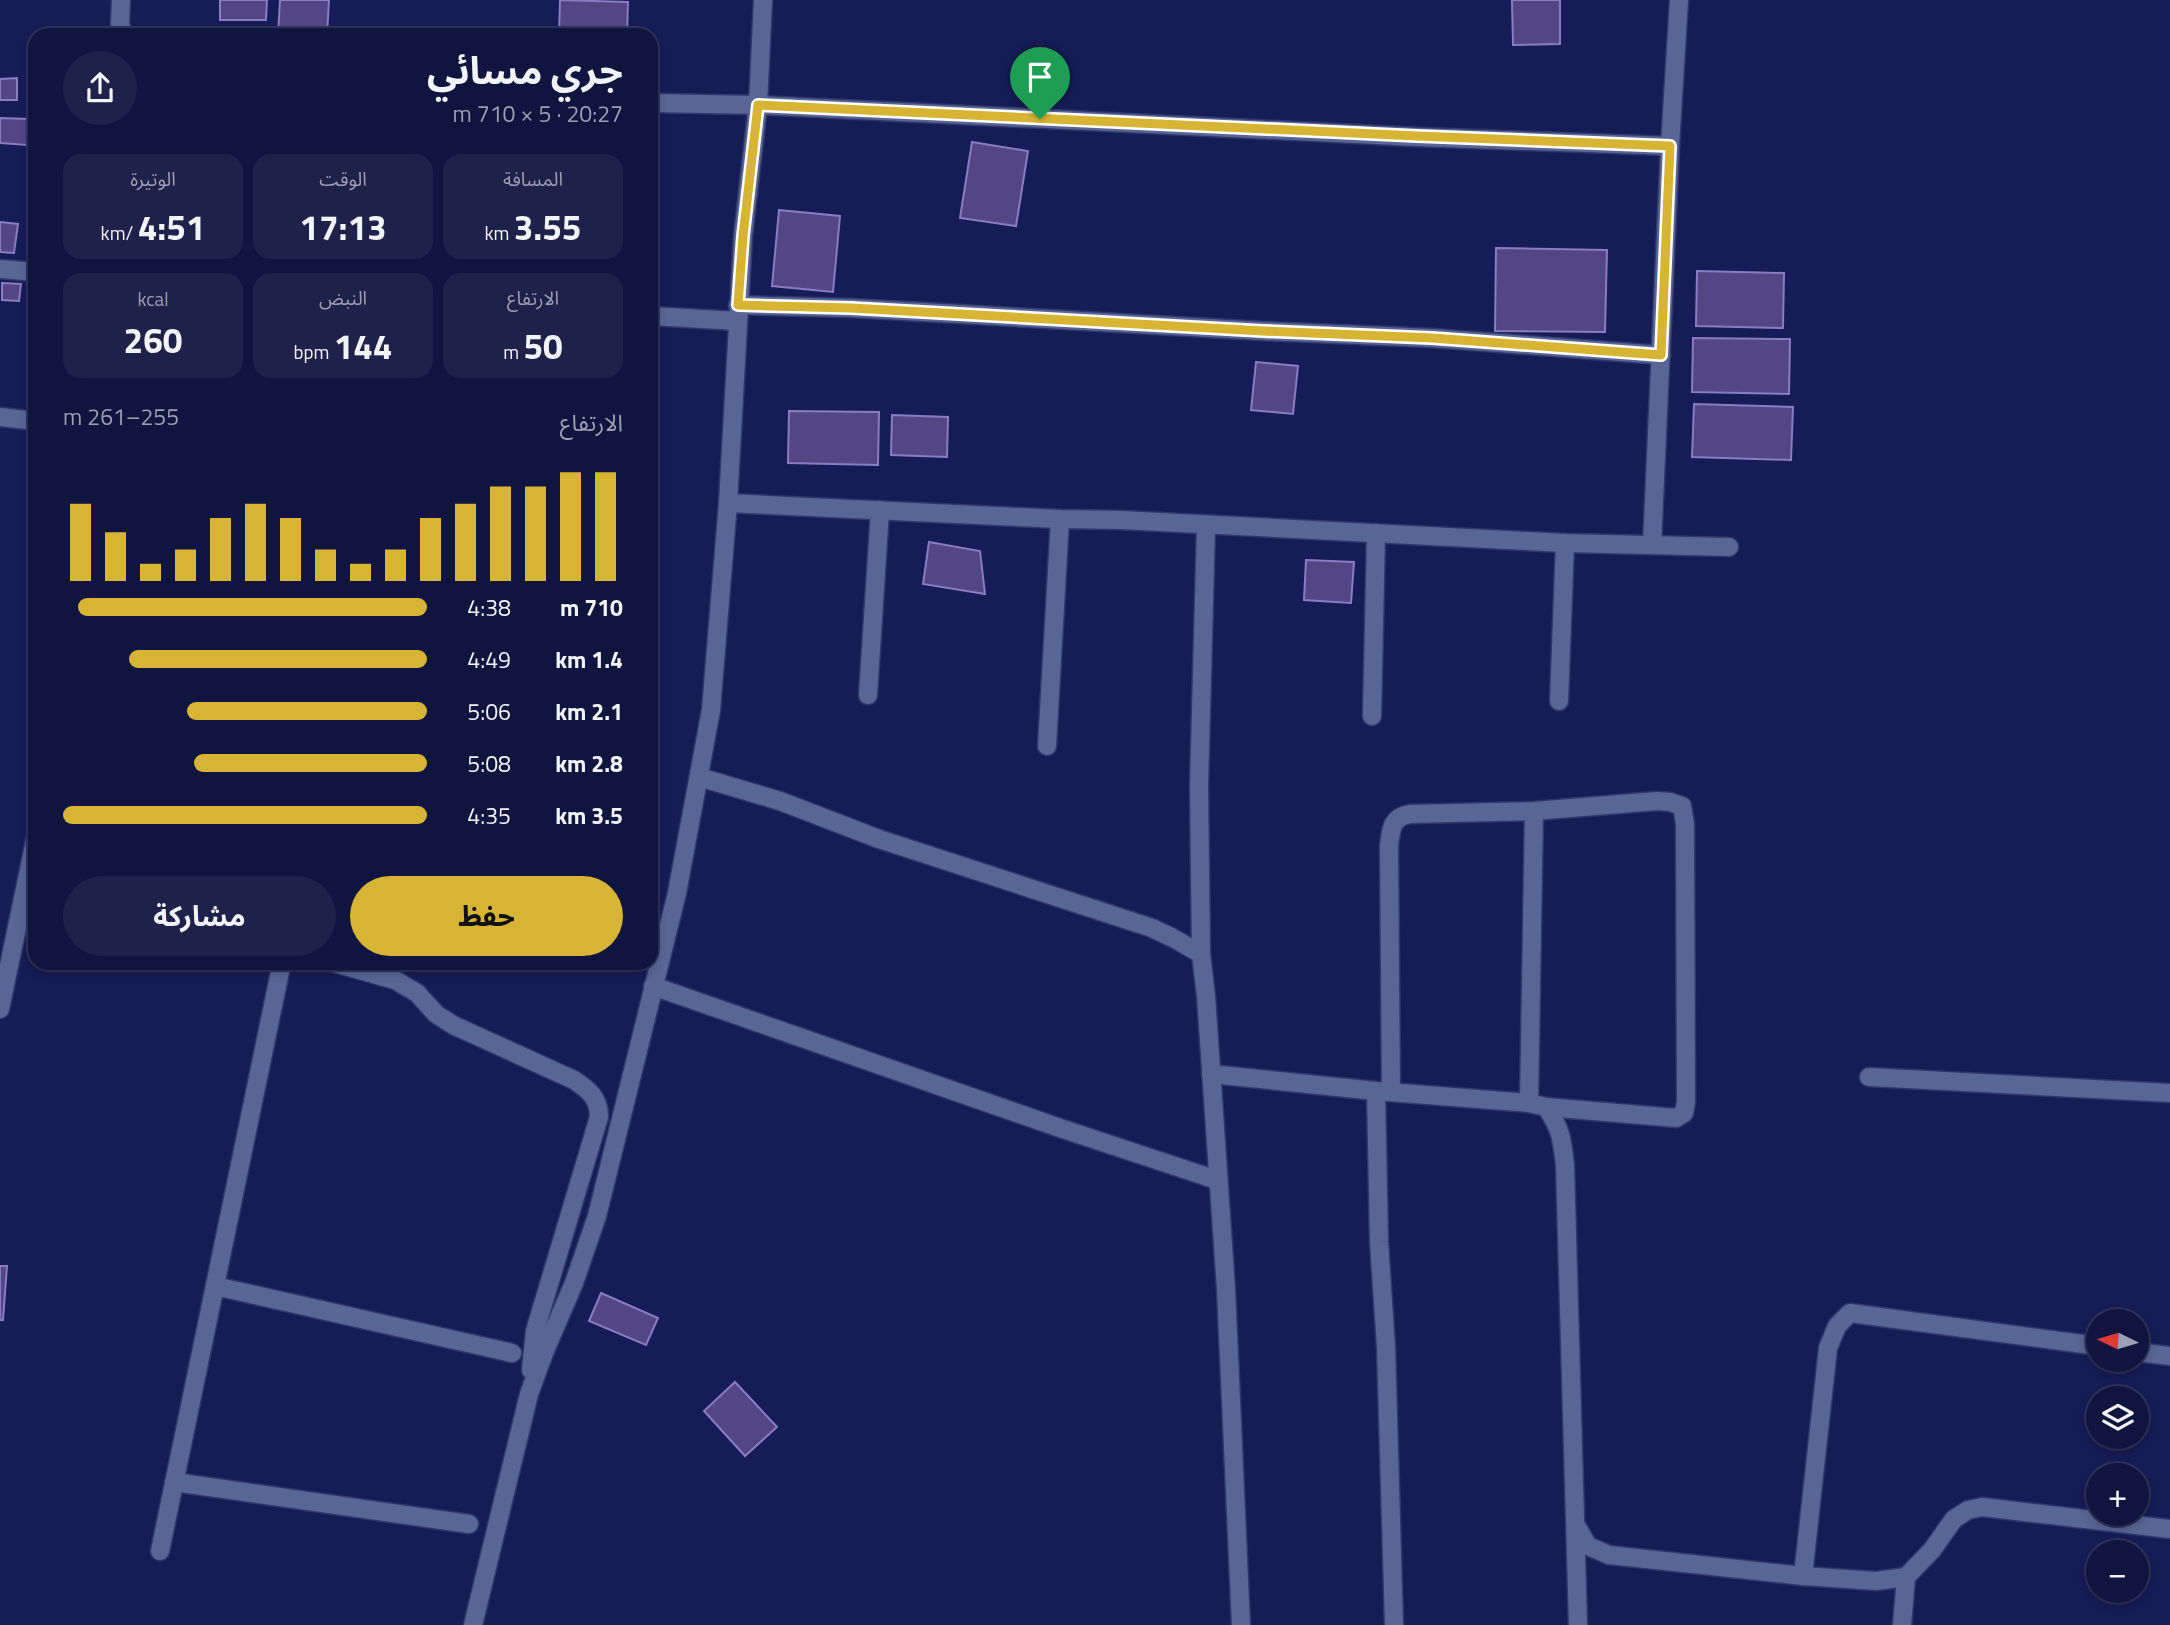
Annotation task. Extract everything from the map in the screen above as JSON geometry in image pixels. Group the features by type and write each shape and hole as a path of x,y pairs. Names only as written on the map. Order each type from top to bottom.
{"street":[{"path":"121,0 121,28"},
{"path":"658,967 677,893 711,710 729,503 737,313 758,105 763,0"},
{"path":"1652,545 1679,0"},
{"path":"658,103 758,105 1670,146"},
{"path":"0,269 28,271"},
{"path":"658,316 851,308 1432,338 1661,355"},
{"path":"0,417 28,420"},
{"path":"729,503 1565,543 1728,547"},
{"path":"868,695 880,510"},
{"path":"1047,746 1060,519"},
{"path":"1206,526 1199,786 1201,954 1226,1289 1241,1625"},
{"path":"1372,716 1376,533"},
{"path":"1559,701 1565,543"},
{"path":"699,777 780,801 879,839 1152,928 1201,954"},
{"path":"1211,1074 1384,1092 1676,1118 1684,1113 1686,1102 1685,824 1682,806 1657,801 1534,811 1410,814 1395,820 1391,828 1389,846 1384,1092 1379,1242 1386,1347 1394,1625"},
{"path":"1534,811 1537,1105 1561,1133 1565,1166 1578,1625"},
{"path":"0,1009 28,875"},
{"path":"160,1550 280,970"},
{"path":"359,970 395,980 416,993 436,1014 453,1025 574,1080 589,1090 599,1107 600,1117 535,1331 529,1394"},
{"path":"472,1625 529,1394 574,1283 597,1216 657,970"},
{"path":"653,986 1047,1124 1217,1180"},
{"path":"1869,1077 2170,1093"},
{"path":"215,1286 512,1353"},
{"path":"1803,1576 1828,1348 1837,1326 1850,1313 2086,1344"},
{"path":"2149,1353 2170,1356"},
{"path":"174,1482 468,1524"},
{"path":"1575,1524 1588,1546 1609,1555 1876,1581 1906,1577 1932,1550 1954,1519 1968,1510 1982,1507 2170,1528"},
{"path":"1902,1625 1906,1577"}],"building":[{"path":"220,0 267,0 266,20 220,20"},
{"path":"280,0 329,0 327,28 278,28"},
{"path":"560,0 628,2 627,28 559,28"},
{"path":"1512,0 1560,0 1560,44 1513,45"},
{"path":"17,78 17,100 0,100 0,79"},
{"path":"0,118 28,119 27,145 0,143"},
{"path":"972,142 1028,151 1016,226 960,218"},
{"path":"779,210 840,216 833,292 772,286"},
{"path":"0,222 18,224 14,253 0,252"},
{"path":"1496,248 1607,250 1605,332 1495,331"},
{"path":"1697,271 1784,273 1783,328 1696,326"},
{"path":"2,283 21,284 19,301 2,300"},
{"path":"1693,338 1790,339 1789,394 1692,392"},
{"path":"1256,362 1298,366 1293,414 1251,410"},
{"path":"1694,404 1793,407 1791,460 1692,457"},
{"path":"789,411 879,412 878,465 788,463"},
{"path":"892,415 948,417 947,457 891,455"},
{"path":"929,542 980,551 985,594 923,584"},
{"path":"1306,560 1354,562 1351,603 1304,600"},
{"path":"0,1266 7,1266 3,1320 0,1320"},
{"path":"601,1293 658,1318 646,1345 589,1321"},
{"path":"735,1382 777,1427 745,1456 704,1411"}],"route":[{"path":"758,105 1040,119 1670,146 1661,355 1432,338 851,308 738,305 758,105"}]}
